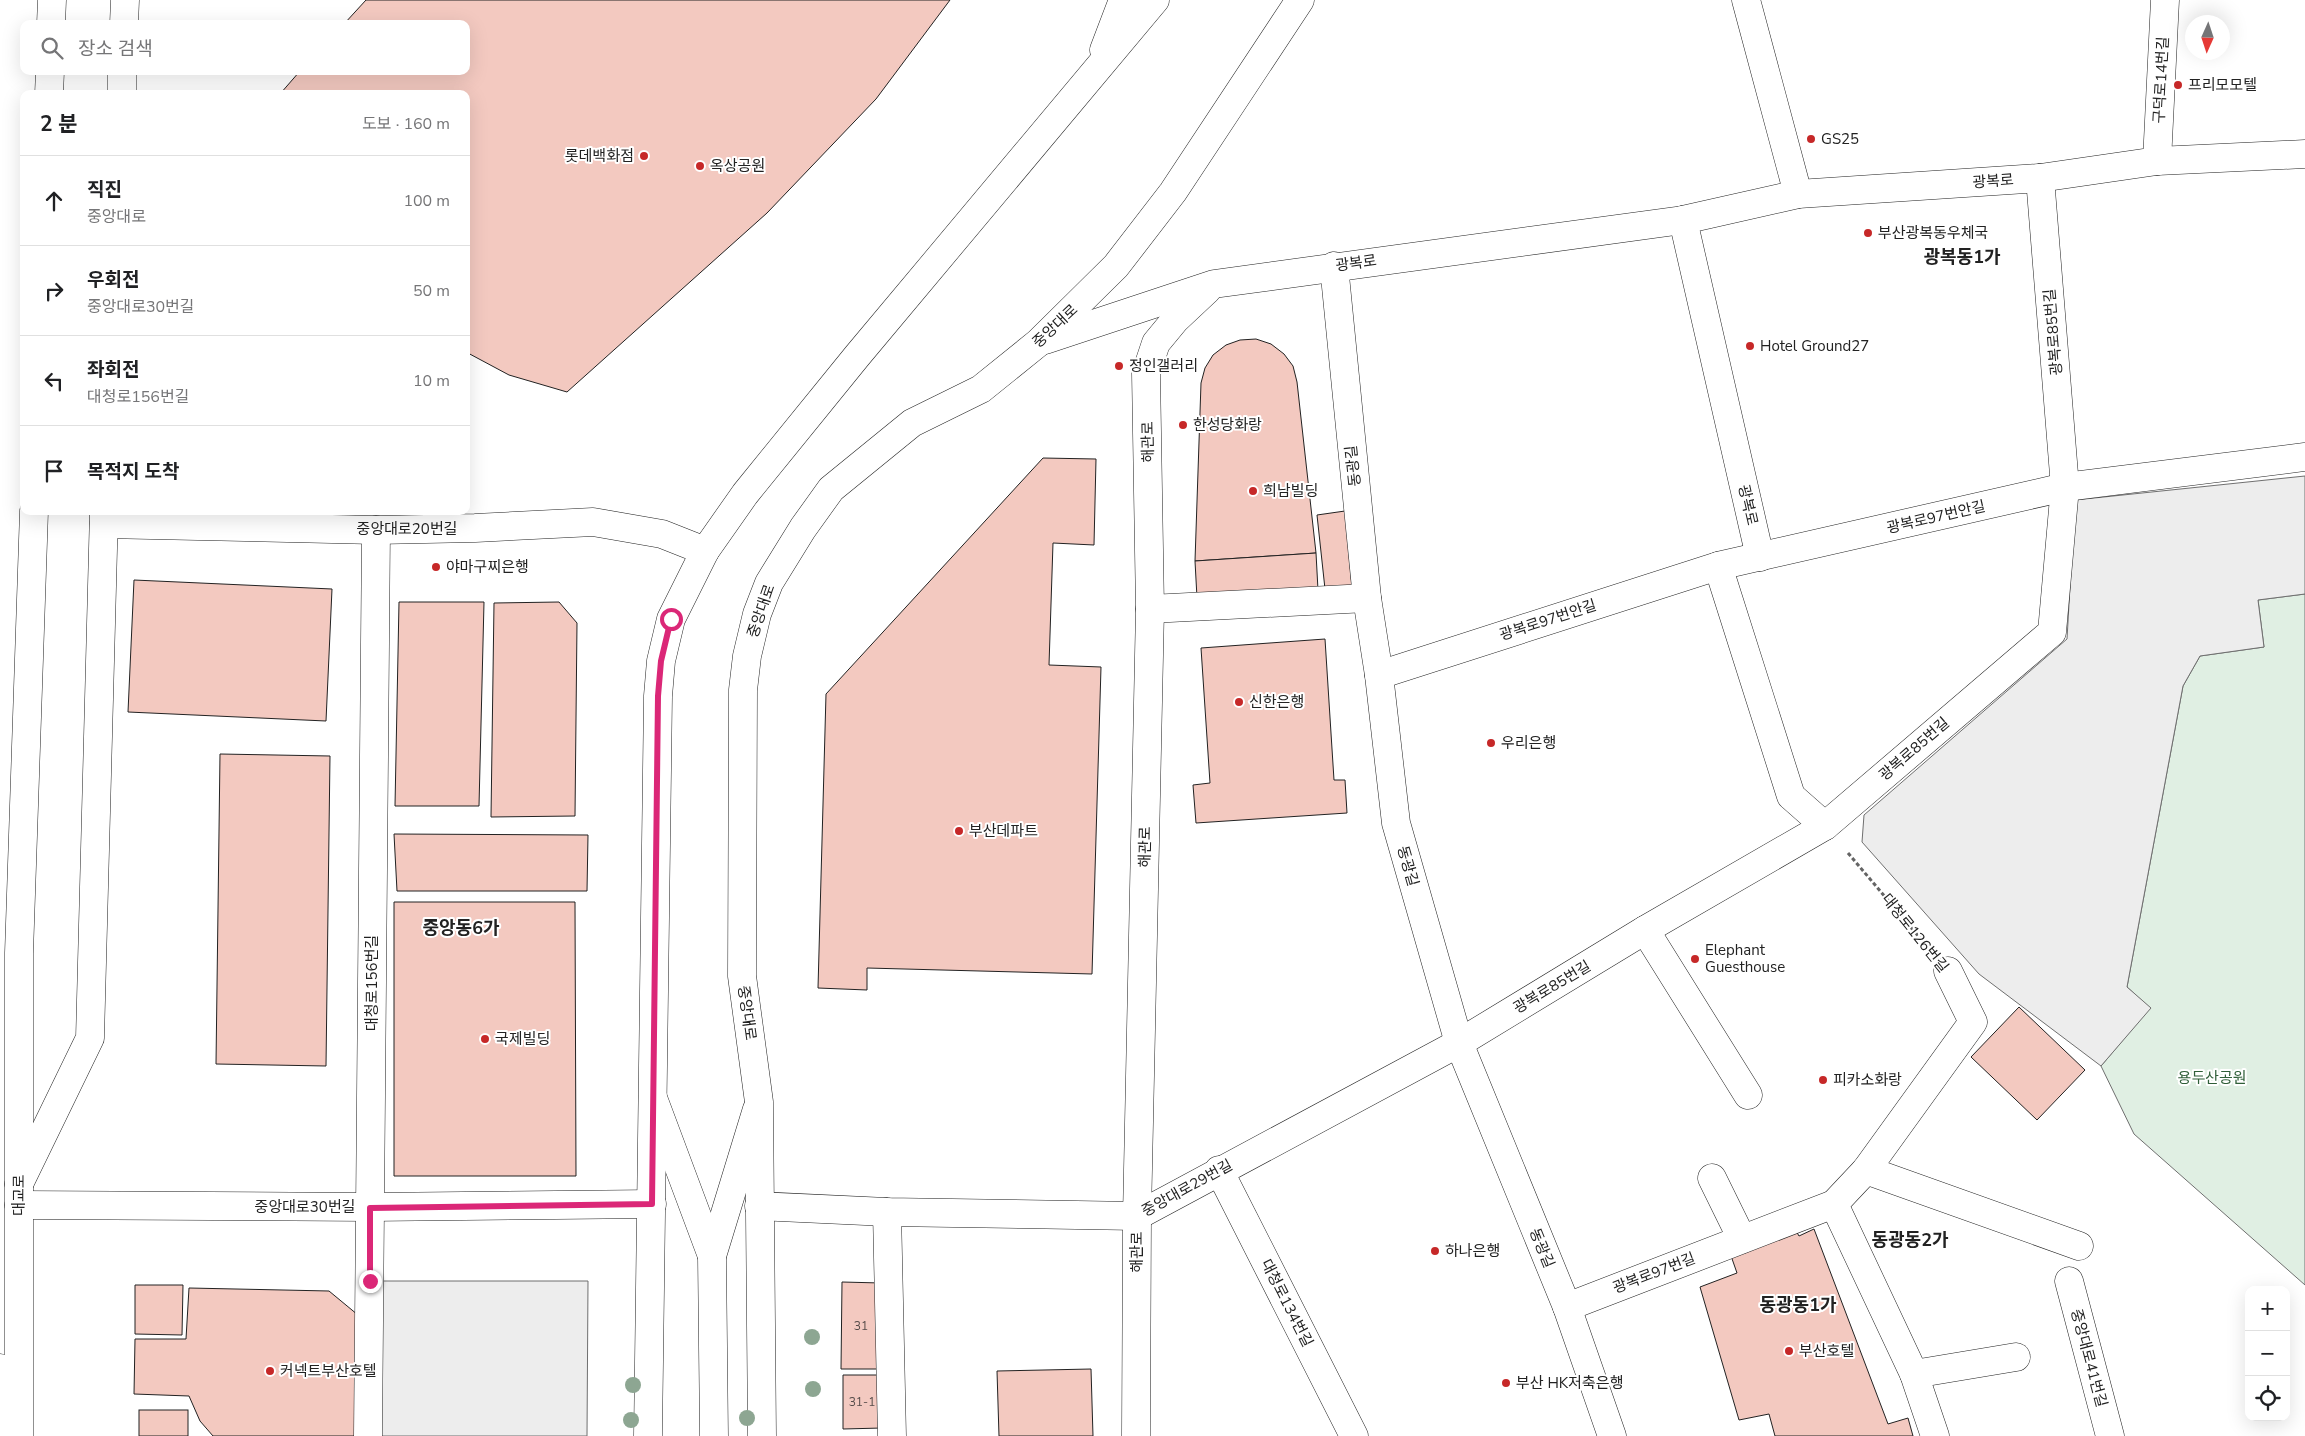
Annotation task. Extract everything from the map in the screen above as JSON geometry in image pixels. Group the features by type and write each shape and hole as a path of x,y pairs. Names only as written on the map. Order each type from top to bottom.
{"street":[{"path":"51,20 52,0"},
{"path":"124,20 126,0"},
{"path":"1097,69 1123,0"},
{"path":"648,1436 658,696 661,661 671,619 705,551 745,494 838,378 1155,0"},
{"name":"중앙대로","path":"762,1436 759,1102 742,976 743,690 747,656 757,614 769,583 831,489 912,423 981,389 1038,343 1116,266 1172,192 1300,0"},
{"name":"구덕로14번길","path":"2157,161 2165,0"},
{"path":"1749,1 1798,194"},
{"path":"49,90 50,75"},
{"path":"122,75 122,90"},
{"name":"광복로","path":"1038,343 1214,284 1334,266 1683,220 1798,194 2040,178 2157,161 2305,154"},
{"name":"광복로85번길","path":"1459,1043 1645,930 1826,826 2052,632 2065,487 2040,178"},
{"name":"광복로","path":"1683,220 1760,557"},
{"name":"동광길","path":"1334,266 1367,598 1379,675 1396,824 1459,1043 1566,1307 1612,1436"},
{"name":"해관로","path":"1136,1436 1137,1216 1150,609 1146,373 1156,343 1175,320 1214,284"},
{"path":"2065,487 2305,456"},
{"name":"광복로97번안길","path":"1379,675 1718,566 2065,487"},
{"name":"대교로","path":"19,1436 19,953 34,515"},
{"path":"19,1194 90,1038 104,518"},
{"name":"중앙대로20번길","path":"104,518 376,530 475,528 593,522 662,534 705,551"},
{"name":"대청로156번길","path":"368,1436 376,530"},
{"path":"1718,566 1791,796 1826,826"},
{"path":"1150,609 1367,598"},
{"path":"1645,930 1748,1095"},
{"name":"대청로126번길","path":"1834,1204 1866,1170 1973,1022 1948,971"},
{"name":"중앙대로29번길","path":"759,1206 887,1212 1137,1216 1219,1170 1459,1043"},
{"path":"653,1096 712,1256"},
{"path":"714,1436 712,1256 759,1102"},
{"name":"대청로134번길","path":"1219,1170 1354,1436"},
{"path":"1866,1170 2079,1246"},
{"path":"1712,1178 1742,1239"},
{"name":"중앙대로30번길","path":"19,1194 370,1208 652,1204"},
{"path":"1834,1204 1914,1374 1935,1436"},
{"name":"광복로97번길","path":"1566,1307 1834,1204"},
{"path":"887,1212 892,1436"},
{"name":"중앙대로41번길","path":"2069,1281 2110,1436"},
{"path":"1914,1374 2016,1356"},
{"path":"0,1368 13,1436"}],"path":[{"name":"대청로126번길","path":"1826,826 1948,971"}],"green space":[{"name":"용두산공원","path":"2305,594 2305,1285 2134,1134 2101,1066 2150,1008 2127,987 2183,686 2200,656 2264,647 2258,600"}],"shaded area":[{"path":"2305,476 2305,594 2258,600 2264,647 2200,656 2183,686 2127,987 2151,1008 2101,1066 1979,974 1862,842 1864,815 2067,639 2075,500"},
{"path":"370,1281 588,1281 587,1436 368,1436"}],"building":[{"name":"롯데백화점","path":"366,0 950,0 876,99 767,213 567,392 509,375 470,354 470,90 283,90 297,75 470,75 470,20 348,20"},
{"name":"희남빌딩","path":"1256,339 1271,344 1284,354 1293,366 1297,382 1316,553 1195,561 1201,383 1205,368 1213,355 1226,345 1240,340"},
{"name":"부산데파트","path":"1043,458 1096,459 1094,545 1053,543 1049,665 1101,667 1092,974 867,968 867,990 818,988 826,694"},
{"path":"1345,511 1352,586 1325,589 1317,515"},
{"path":"1316,553 1318,590 1197,598 1195,561"},
{"path":"134,580 332,589 326,721 128,712"},
{"path":"399,602 484,602 479,806 395,806"},
{"path":"559,602 577,623 575,816 491,817 494,603"},
{"path":"1325,639 1334,780 1345,780 1347,813 1196,823 1193,785 1210,783 1201,648"},
{"path":"220,754 330,756 326,1066 216,1064"},
{"path":"394,834 588,835 587,891 397,891"},
{"name":"국제빌딩","path":"394,902 575,902 576,1176 394,1176"},
{"path":"2019,1007 2085,1070 2037,1120 1971,1057"},
{"name":"부산호텔","path":"1795,1229 1799,1236 1814,1229 1888,1424 1908,1418 1913,1436 1775,1436 1769,1414 1739,1420 1700,1287 1737,1273 1730,1253"},
{"path":"842,1282 881,1283 881,1369 841,1369"},
{"path":"135,1285 183,1285 182,1335 135,1334"},
{"path":"189,1288 329,1291 358,1315 356,1436 213,1436 200,1421 189,1396 134,1394 135,1339 186,1339"},
{"path":"1091,1369 1093,1436 999,1436 997,1371"},
{"path":"843,1375 882,1375 882,1428 843,1429"},
{"path":"139,1410 188,1410 188,1436 139,1436"}],"place":[{"name":"프리모모텔","path":"2178,85"},
{"name":"GS25","path":"1811,139"},
{"name":"롯데백화점","path":"644,156"},
{"name":"옥상공원","path":"700,166"},
{"name":"부산광복동우체국","path":"1868,233"},
{"name":"Hotel Ground27","path":"1750,346"},
{"name":"정인갤러리","path":"1119,366"},
{"name":"한성당화랑","path":"1183,425"},
{"name":"희남빌딩","path":"1253,491"},
{"name":"야마구찌은행","path":"436,567"},
{"name":"신한은행","path":"1239,702"},
{"name":"우리은행","path":"1491,743"},
{"name":"부산데파트","path":"959,831"},
{"name":"Elephant Guesthouse","path":"1695,959"},
{"name":"국제빌딩","path":"485,1039"},
{"name":"피카소화랑","path":"1823,1080"},
{"name":"하나은행","path":"1435,1251"},
{"name":"부산호텔","path":"1789,1351"},
{"name":"커넥트부산호텔","path":"270,1371"},
{"name":"부산 HK저축은행","path":"1506,1383"}],"district":[{"name":"광복동1가","path":"1962,257"},
{"name":"중앙동6가","path":"461,928"},
{"name":"동광동2가","path":"1910,1240"},
{"name":"동광동1가","path":"1798,1305"}],"route":[{"path":"370,1281 370,1208 652,1204 658,696 661,661 671,619"}]}
